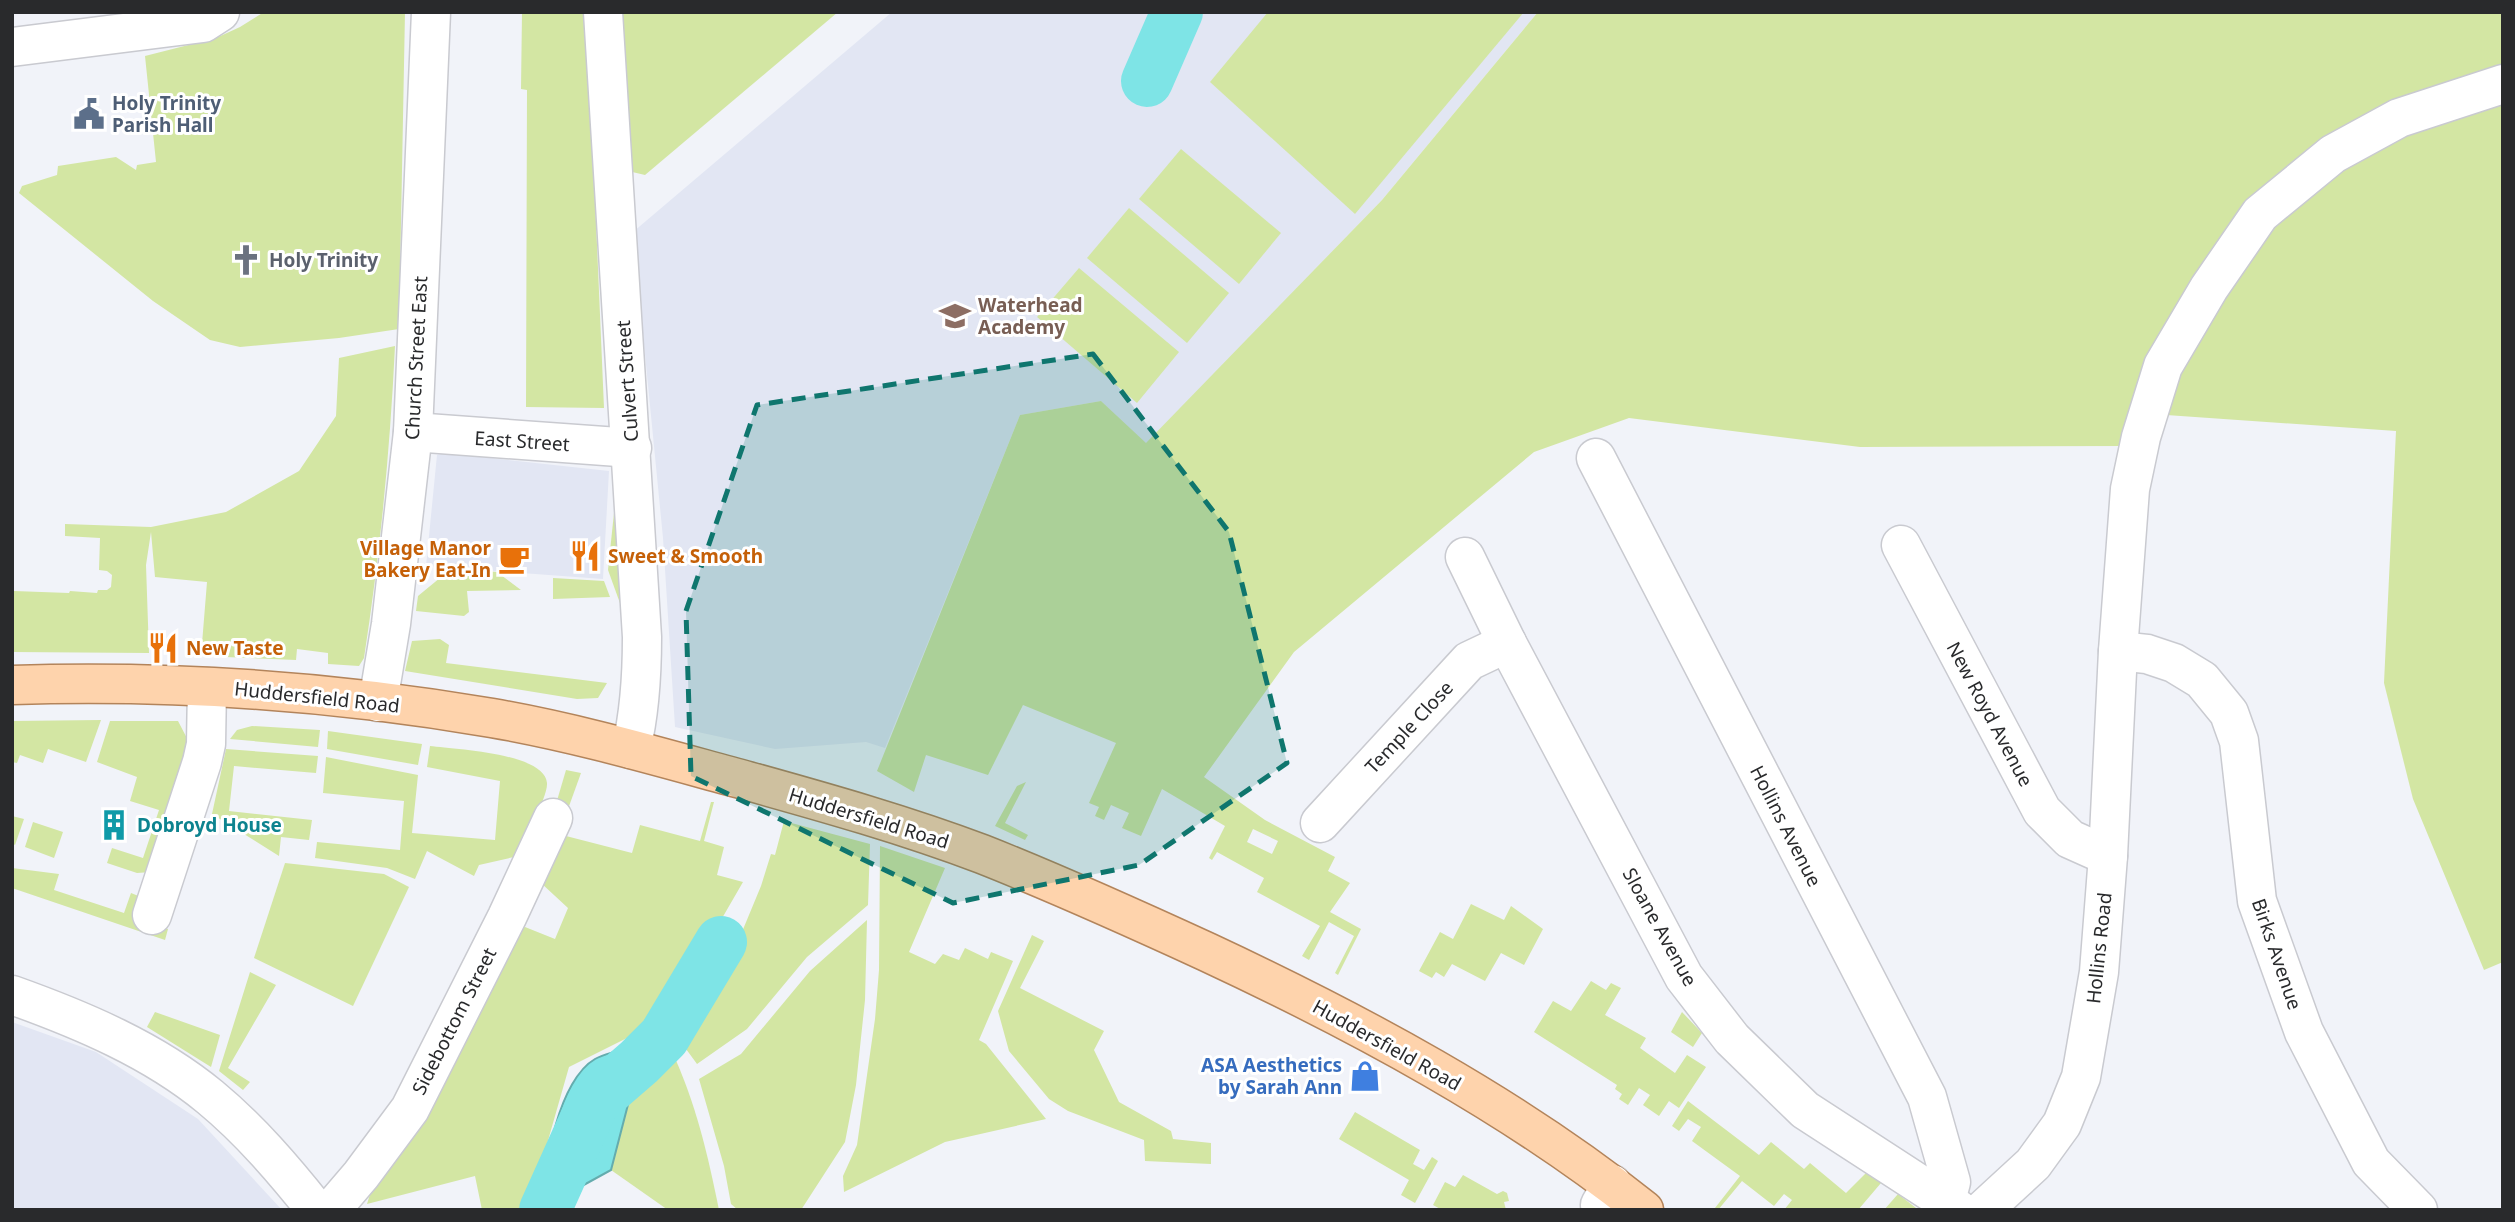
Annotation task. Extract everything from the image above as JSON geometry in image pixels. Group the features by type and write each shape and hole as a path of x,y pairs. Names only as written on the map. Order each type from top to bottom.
{"main road":[{"name":"Huddersfield Road","path":"12,685 73,683 207,687 378,702 494,718 631,749 882,818 986,856 1106,906 1265,979 1454,1081 1606,1197 1644,1210"}],"street":[{"path":"12,47 203,23 220,12"},
{"name":"Church Street East","path":"378,702 391,624 413,432 431,12"},
{"name":"Culvert Street","path":"603,12 632,448 642,674 631,749"},
{"name":"Hollins Road","path":"1983,1210 2033,1164 2062,1124 2081,1077 2099,972 2130,489 2141,437 2164,366 2209,288 2260,214 2333,154 2399,118 2503,84"},
{"name":"East Street","path":"413,432 632,448"},
{"name":"Hollins Avenue","path":"1596,458 1927,1097 1951,1182 1953,1205"},
{"name":"New Royd Avenue","path":"1901,545 2042,811 2070,839 2108,856"},
{"name":"Sloane Avenue","path":"1465,557 1507,643 1684,977 1731,1039 1805,1110 1953,1205"},
{"name":"Temple Close","path":"1320,823 1469,661 1507,643"},
{"name":"Birks Avenue","path":"2118,651 2147,654 2174,663 2202,680 2229,713 2239,741 2257,901 2304,1032 2371,1162 2418,1210"},
{"path":"152,915 202,762 206,744 207,687"},
{"name":"Sidebottom Street","path":"331,1210 410,1109 507,917 553,818"},
{"path":"12,995 131,1045 187,1081 235,1119 269,1154 316,1210"}],"highlighted area":[{"path":"1093,354 1229,532 1287,763 1139,865 953,903 691,776 686,611 757,405"}],"shaded area":[{"name":"Waterhead Academy","path":"892,12 1538,12 1382,200 1146,444 1101,401 1020,415 885,748 866,742 775,749 675,727 663,538 633,232"},
{"path":"445,453 609,471 603,579 426,566 437,455"},
{"path":"12,1022 96,1052 198,1119 282,1210 12,1210"}],"green space":[{"path":"264,12 405,12 399,329 339,338 240,347 210,340 153,301 19,193 22,186 57,175 58,166 116,157 136,170 137,165 156,162 145,56 216,38"},
{"path":"522,12 587,12 604,408 526,407 527,90 521,89"},
{"path":"617,12 838,12 645,175 628,171"},
{"path":"1268,12 1524,12 1355,214 1210,82"},
{"path":"1538,12 2503,12 2503,72 2323,142 2126,446 1860,447 1629,418 1534,452 1294,652 1204,777 1265,820 1335,857 1328,871 1350,883 1330,912 1361,929 1338,975 1335,973 1354,936 1329,922 1309,960 1302,956 1320,926 1257,892 1264,878 1217,852 1212,860 1209,858 1225,826 1162,789 1141,836 1122,828 1129,813 1111,805 1104,820 1095,816 1099,807 1089,803 1116,743 1023,705 988,775 926,755 914,792 877,771 1020,415 1101,401 1146,443 1382,200","holes":["1253,829 1278,841 1272,854 1247,842"]},
{"path":"2503,99 2503,962 2484,970 2413,799 2384,683 2396,431 2152,414 2176,359 2279,215 2360,157 2439,119"},
{"path":"1181,149 1281,233 1239,284 1139,199"},
{"path":"1129,208 1229,293 1187,343 1087,258"},
{"path":"1079,268 1179,352 1137,403 1037,317"},
{"path":"395,346 380,541 364,658 359,666 328,664 328,653 297,649 296,660 201,656 207,582 155,577 151,532 146,565 149,653 12,652 12,544 14,591 97,593 98,590 107,590 111,587 112,575 99,570 100,538 65,536 65,524 151,527 226,512 299,471 336,416 339,358"},
{"path":"614,513 620,516 625,617 608,570"},
{"path":"452,568 497,572 521,590 467,591 469,612 464,616 416,611 418,596"},
{"path":"553,578 604,581 610,597 553,599"},
{"path":"440,639 449,645 446,663 607,683 598,698 577,699 405,671 412,641"},
{"path":"101,720 86,762 48,749 43,763 20,755 17,763 12,762 12,721"},
{"path":"110,721 178,721 190,744 151,872 137,873 107,863 112,848 143,858 159,810 130,801 137,777 97,762"},
{"path":"252,726 320,730 318,747 230,739 237,730"},
{"path":"328,731 422,744 418,765 327,749"},
{"path":"430,746 497,754 531,765 542,773 547,783 543,799 514,857 479,865 474,876 427,851 415,879 387,868 315,858 317,842 400,850 404,801 323,793 326,757 418,775 412,833 495,840 500,781 427,767"},
{"path":"226,749 318,756 316,773 234,766 229,811 312,820 309,840 281,837 279,856 212,814"},
{"path":"566,770 581,773 568,809 556,804"},
{"path":"1026,782 1005,823 1028,835 1025,840 995,826 1017,786"},
{"path":"711,802 714,802 704,841 724,847 717,875 743,882 666,1015 659,1022 569,1067 537,1179 532,1210 482,1210 475,1176 367,1204 374,1181 424,1124 508,934 525,927 555,939 568,908 541,883 566,836 632,853 640,825 700,841"},
{"path":"12,816 24,819 15,845 12,843"},
{"path":"784,821 870,844 868,905 807,957 747,1029 697,1064 678,1038 727,968 761,886 771,854 775,855"},
{"path":"33,822 63,832 54,858 25,847"},
{"path":"880,846 945,868 909,952 935,964 943,954 959,960 965,948 988,959 991,952 1013,961 979,1040 986,1044 1046,1119 945,1142 844,1192 843,1176 857,1145 875,1019 879,970"},
{"path":"285,863 384,874 409,887 353,1006 254,958"},
{"path":"12,868 59,874 54,890 124,913 131,893 141,897 138,918 168,929 165,940 12,888"},
{"path":"1471,904 1504,920 1511,906 1543,929 1524,965 1501,953 1485,981 1452,964 1444,977 1436,972 1432,978 1419,971 1440,932 1453,939"},
{"path":"867,920 865,1000 856,1085 845,1142 801,1210 738,1210 731,1204 724,1166 699,1079 741,1054 810,971"},
{"path":"1032,935 1044,941 1020,988 1104,1031 1094,1050 1119,1102 1171,1131 1173,1139 1211,1143 1211,1164 1145,1161 1144,1140 1068,1111 1049,1099 1009,1051 998,1011"},
{"path":"250,972 276,985 228,1068 250,1082 243,1090 219,1071"},
{"path":"1591,981 1606,990 1611,983 1621,988 1605,1015 1646,1038 1640,1048 1675,1073 1687,1055 1706,1067 1679,1108 1669,1101 1659,1116 1643,1105 1650,1095 1639,1088 1628,1105 1619,1099 1622,1094 1615,1089 1617,1085 1534,1032 1553,1001 1571,1011"},
{"path":"155,1012 220,1035 211,1067 147,1027"},
{"path":"1682,1012 1702,1033 1693,1047 1671,1032"},
{"path":"671,1049 700,1128 719,1210 668,1210 611,1170 638,1066"},
{"path":"1688,1101 1759,1155 1771,1142 1804,1169 1810,1163 1846,1193 1866,1173 1881,1183 1858,1210 1784,1210 1792,1200 1784,1194 1774,1206 1742,1181 1718,1210 1715,1208 1740,1176 1692,1141 1701,1127 1688,1119 1679,1131 1672,1126"},
{"path":"1355,1112 1420,1150 1413,1164 1424,1170 1432,1157 1438,1161 1415,1203 1401,1195 1409,1180 1339,1139"},
{"path":"1463,1175 1497,1194 1503,1191 1507,1193 1509,1201 1504,1202 1506,1210 1442,1210 1433,1205 1445,1182 1455,1187"},
{"path":"1898,1194 1916,1208 1884,1210"}],"water":[{"path":"657,1029 671,1049 638,1066 611,1170 547,1202 547,1167 551,1146 563,1103 572,1085 583,1069 595,1059 630,1046"}],"waterway":[{"path":"1147,81 1177,12"},
{"path":"545,1210 594,1101 664,1037 721,942"}],"place":[{"name":"Holy Trinity Parish Hall","path":"89,114"},
{"name":"Holy Trinity","path":"246,260"},
{"name":"Waterhead Academy","path":"955,316"},
{"name":"Sweet & Smooth","path":"585,556"},
{"name":"Village Manor Bakery Eat-In","path":"514,559"},
{"name":"New Taste","path":"163,648"},
{"name":"Dobroyd House","path":"114,825"},
{"name":"ASA Aesthetics by Sarah Ann","path":"1365,1076"}]}
